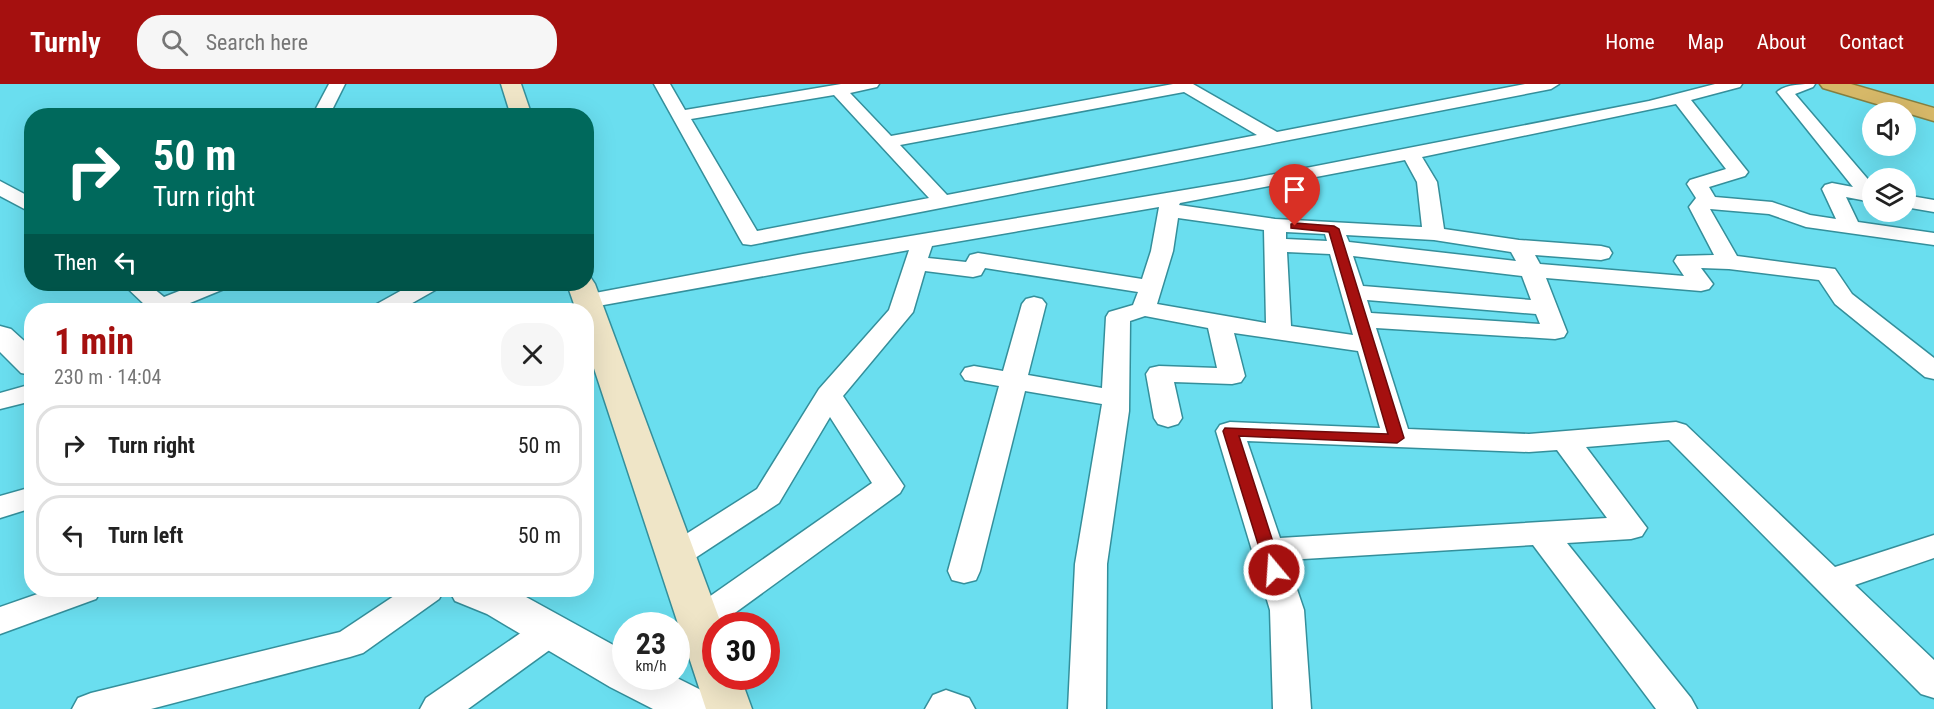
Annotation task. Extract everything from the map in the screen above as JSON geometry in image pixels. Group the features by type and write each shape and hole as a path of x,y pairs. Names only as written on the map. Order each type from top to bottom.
{"highway":[{"path":"1830,84 1934,115"},
{"path":"1860,84 1934,105"}],"main road":[{"path":"510,84 519,108"},
{"path":"594,321 702,630"},
{"path":"723,690 729,709"}],"street":[{"path":"324,108 337,84"},
{"path":"662,84 751,238 1551,84"},
{"path":"681,116 871,84"},
{"path":"594,291 919,252 1169,204 1410,152 1680,98 1734,84"},
{"path":"1807,84 1785,92 1862,185"},
{"path":"886,142 1184,86 1275,138"},
{"path":"837,90 943,202"},
{"path":"1680,98 1738,172 1698,184 1706,198 1699,207 1728,262"},
{"path":"1410,152 1427,182 1434,234"},
{"path":"0,187 24,202"},
{"path":"1850,227 1832,189 1862,194"},
{"path":"1703,202 1772,208 1806,221 1934,239"},
{"path":"1916,203 1934,206"},
{"path":"1169,204 1276,235 1337,238 1434,234 1519,247 1600,253"},
{"path":"1087,709 1091,564 1116,398 1118,317 1147,298 1162,250 1169,204"},
{"path":"1276,235 1279,332"},
{"path":"1337,238 1532,270 1701,284 1685,261 1728,262 1827,274 1843,299 1934,370"},
{"path":"1337,238 1397,438"},
{"path":"1361,320 1555,332 1532,270 1519,247"},
{"path":"919,252 973,270 978,260 1147,298 1219,323 1369,345"},
{"path":"675,556 768,496 829,395 901,312 919,252"},
{"path":"140,291 151,303"},
{"path":"171,303 199,291"},
{"path":"396,303 417,291"},
{"path":"1353,292 1546,308"},
{"path":"964,571 1016,381 1034,304"},
{"path":"1168,418 1159,374 1232,376 1219,323"},
{"path":"0,335 24,357"},
{"path":"1901,346 1934,349"},
{"path":"974,374 1116,398"},
{"path":"0,401 24,394"},
{"path":"699,622 889,486 829,395"},
{"path":"1292,709 1287,610 1230,431 1529,443 1676,431 1934,683"},
{"path":"1268,550 1631,528 1564,440"},
{"path":"0,507 24,500"},
{"path":"1542,534 1678,709"},
{"path":"1830,581 1934,546"},
{"path":"0,621 65,597"},
{"path":"91,709 350,643 417,597"},
{"path":"487,597 502,603 612,666"},
{"path":"439,709 550,631"},
{"path":"653,690 680,706"},
{"path":"944,709 946,706 956,709"}],"route":[{"path":"1274,570 1230,431 1397,438 1334,229 1295,226"}]}
